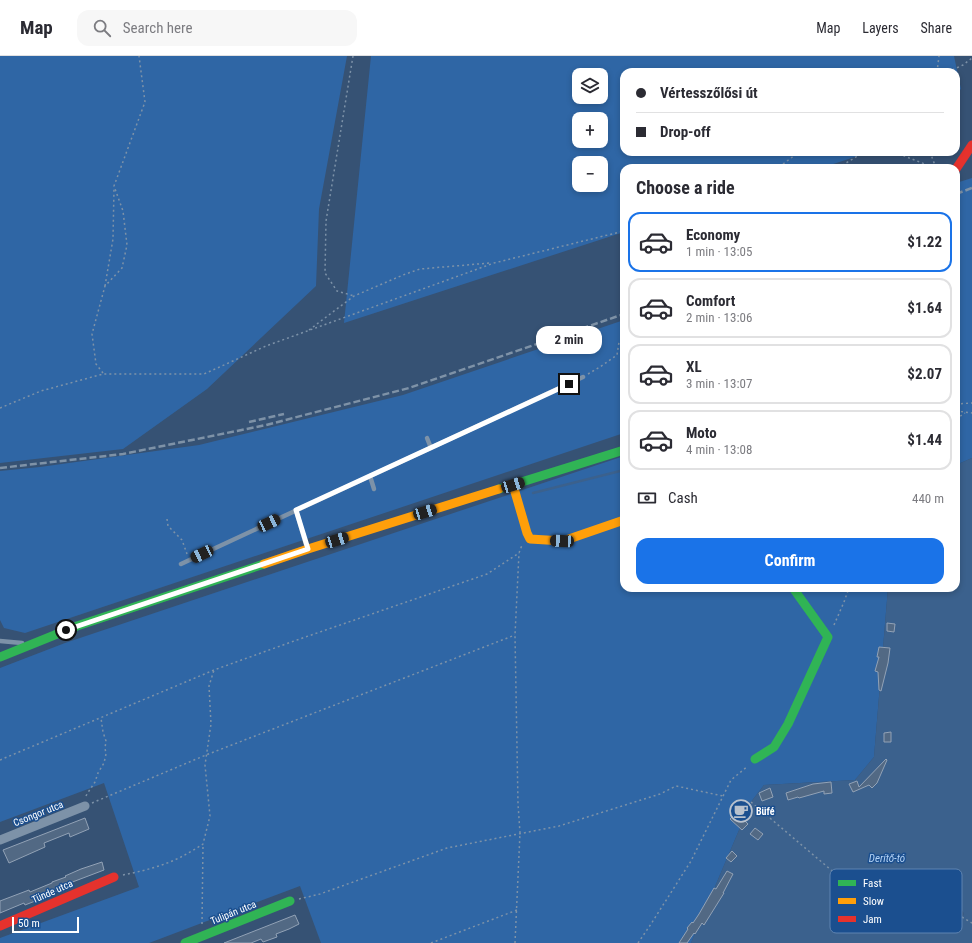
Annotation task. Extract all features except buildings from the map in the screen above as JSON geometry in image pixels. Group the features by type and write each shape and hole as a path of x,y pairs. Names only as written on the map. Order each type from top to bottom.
{"main road":[{"path":"960,164 972,145"},
{"path":"0,656 77,626 308,549 620,451"},
{"path":"513,485 530,539 562,541 620,521"},
{"path":"755,759 774,746 788,724 828,637 796,592"},
{"name":"Tünde utca","path":"0,926 114,877"},
{"name":"Tulipán utca","path":"185,943 203,940 290,901"}],"street":[{"name":"Csongor utca","path":"0,840 85,806"}],"lane":[{"path":"181,564 583,377"},
{"path":"427,438 431,448"},
{"path":"370,476 374,489"},
{"path":"296,510 308,549"},
{"path":"0,641 32,643"}],"path":[{"path":"103,374 96,364 92,334 105,286 113,239 114,186 145,102 139,56"},
{"path":"353,56 326,221 325,273 337,292 354,296"},
{"path":"937,68 938,56"},
{"path":"957,68 972,58"},
{"path":"783,164 794,156"},
{"path":"844,164 858,156"},
{"path":"904,156 925,164"},
{"path":"105,286 122,268 127,245 123,211 114,186"},
{"path":"0,408 41,391 103,374 204,374 266,346 494,263 620,232"},
{"path":"307,331 354,296 420,269 494,263"},
{"path":"583,377 617,355 619,342"},
{"path":"960,404 972,403"},
{"path":"960,411 972,413"},
{"path":"960,416 965,412"},
{"path":"167,519 168,526 182,540 189,560"},
{"path":"515,943 520,833 518,804 515,635 520,553 527,533"},
{"path":"0,760 214,670 487,574 520,553"},
{"path":"828,637 848,592"},
{"path":"85,806 206,755 515,635"},
{"path":"203,940 203,844 210,816 205,765 211,724 209,686 214,670"},
{"path":"85,806 87,794 95,782 98,772 104,763 106,754 106,741 101,718"},
{"path":"638,943 652,924 691,861 731,780 755,759"},
{"path":"290,901 320,894 447,848 559,826 660,794 676,786 723,796"},
{"path":"751,802 830,869"},
{"path":"114,877 141,871 181,857 203,844"},
{"path":"431,943 517,910"},
{"path":"962,917 972,923"}],"shaded area":[{"path":"0,56 347,56 319,209 316,286 207,389 123,449 0,463"},
{"path":"371,56 954,56 957,68 620,68 620,156 858,156 833,164 620,164 620,233 344,323"},
{"path":"972,178 972,458 960,463 960,182"},
{"path":"620,321 620,434 25,633 4,628 0,620 0,471 40,467 199,445 403,395"},
{"path":"620,457 620,592 888,592 874,757 855,780 764,785 751,802 691,943 321,943 300,886 149,943 0,943 0,938 139,887 104,783 0,822 0,668 65,643"}],"water":[{"name":"Derítő-tó","path":"972,458 972,943 691,943 751,802 764,785 855,780 874,757 888,592 960,592 960,463"}],"waterway":[{"path":"533,493 620,471"}],"railway":[{"path":"960,192 972,188"},
{"path":"0,468 123,454 266,425 409,388 620,315"},
{"path":"249,422 284,414"}],"traffic: fast":[{"path":"499,489 620,451"},
{"path":"0,657 77,626 264,564"},
{"path":"755,759 774,747 788,724 828,637 796,592"},
{"path":"185,943 290,901"}],"traffic: slow":[{"path":"513,485 530,539 563,541 620,521"},
{"path":"264,564 499,489"}],"traffic: jam":[{"path":"959,164 972,145"},
{"path":"0,926 114,877"}],"place":[{"name":"Büfé","path":"741,811"}],"route":[{"path":"66,630 308,549 296,510 569,384"}]}
